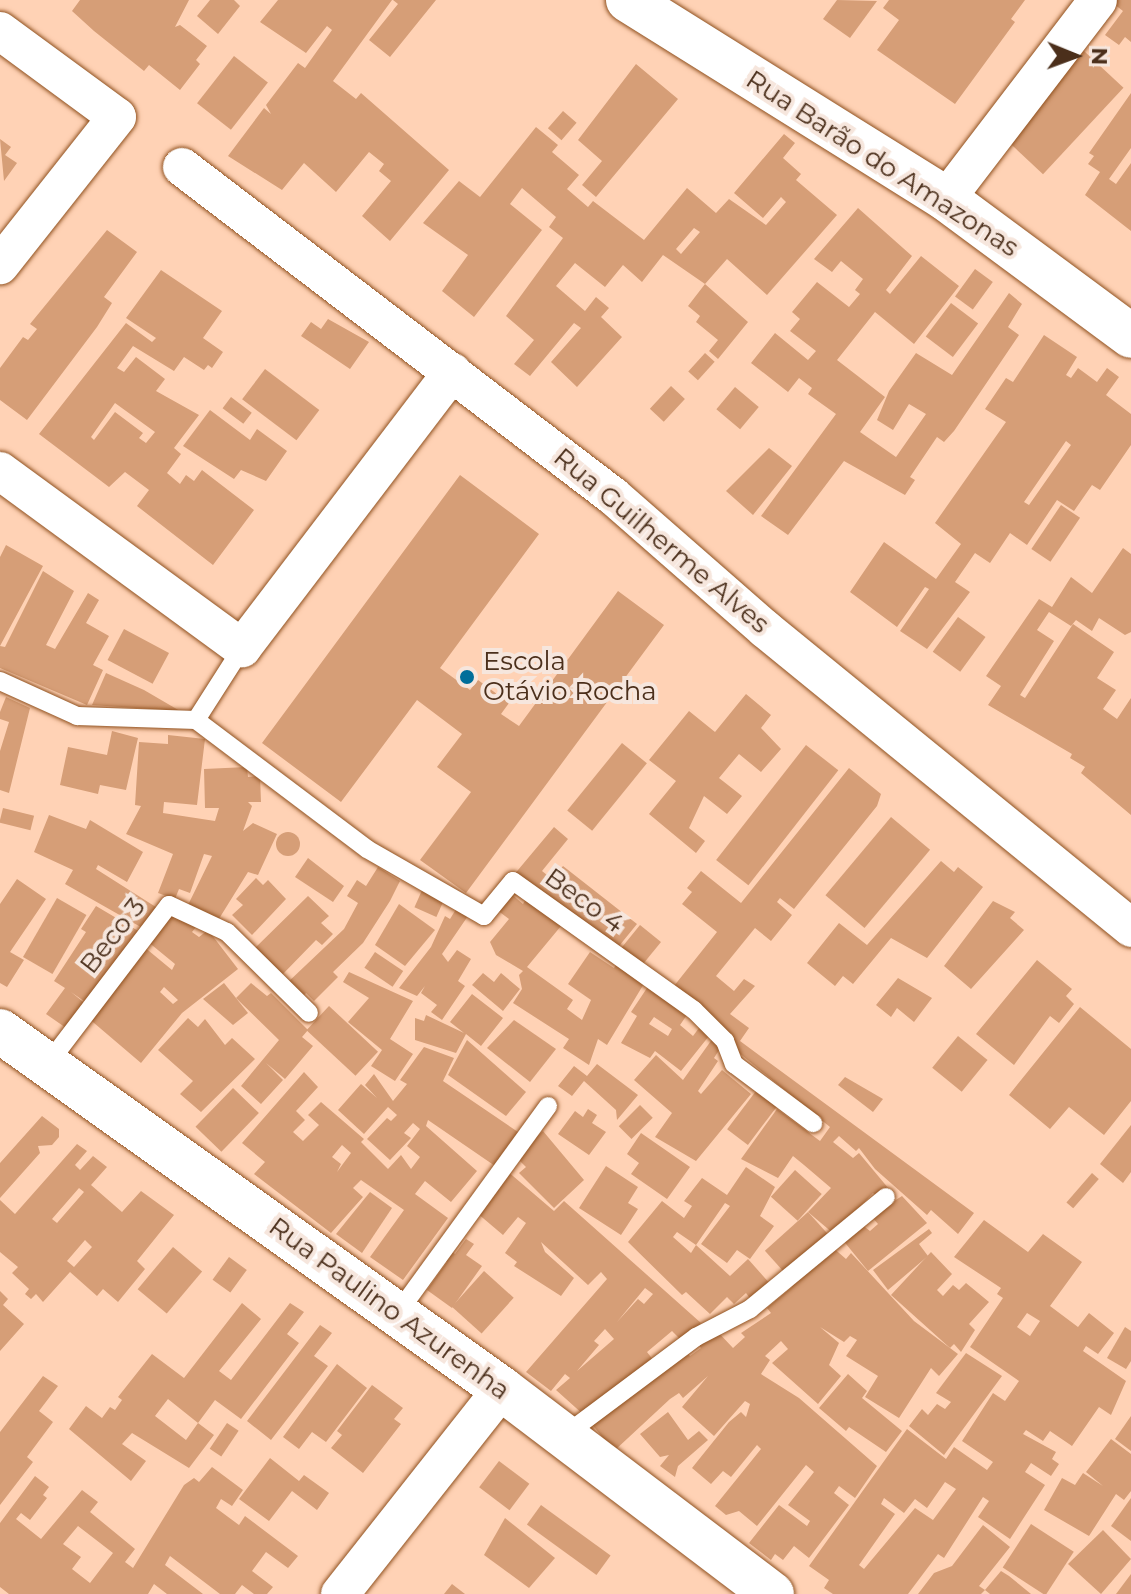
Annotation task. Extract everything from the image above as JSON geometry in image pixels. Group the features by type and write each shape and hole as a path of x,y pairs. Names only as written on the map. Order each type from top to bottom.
{"street":[{"name":"Rua Barão do Amazonas","path":"628,0 946,199 1131,336"},
{"path":"946,199 1098,0"},
{"path":"0,31 117,117 0,265"},
{"name":"Rua Guilherme Alves","path":"182,167 613,496 765,629 1131,928"},
{"path":"0,471 242,648 452,372"},
{"name":"Rua Paulino Azurenha","path":"0,1031 502,1389 772,1594"},
{"path":"340,1594 502,1389"}],"lane":[{"path":"0,681 77,716 196,720 242,648"},
{"name":"Beco 4","path":"196,720 367,849 484,916 513,881 694,1010 725,1041 734,1064 813,1123"},
{"name":"Beco 3","path":"47,1065 169,905 227,932 309,1013"},
{"path":"397,1314 548,1106"},
{"path":"564,1436 696,1337 750,1309 886,1197"}],"building":[{"path":"80,0 189,0 175,27 180,25 207,46 196,60 200,64 180,90 149,65 144,71 72,11"},
{"path":"210,0 234,0 240,6 218,34 197,16"},
{"path":"278,0 392,0 333,81 356,99 361,93 449,170 390,241 362,216 391,181 379,171 384,164 369,152 336,192 304,163 282,190 228,156 264,108 271,114 266,105 298,63 305,68 332,30 327,26 306,53 260,22"},
{"path":"393,0 436,0 390,57 369,40 398,4"},
{"path":"837,0 877,1 850,38 823,19"},
{"path":"889,0 1025,0 1011,19 1015,22 955,104 877,50 899,20 883,8"},
{"path":"1117,0 1131,0 1131,42 1125,37 1119,45 1105,35 1123,11 1114,4"},
{"path":"1084,51 1123,88 1043,174 1004,137"},
{"path":"234,56 268,82 231,130 197,103"},
{"path":"636,64 678,99 596,197 582,185 602,161 578,140"},
{"path":"1131,93 1131,148 1109,179 1116,184 1131,163 1131,231 1085,195 1100,172 1088,164 1094,156 1089,153"},
{"path":"563,111 577,123 561,140 548,128"},
{"path":"536,127 558,145 552,152 579,175 567,189 588,207 593,201 644,240 687,188 716,213 729,199 766,225 786,202 781,197 763,218 734,193 784,134 795,143 783,158 801,174 796,180 837,215 767,295 727,259 705,284 663,255 642,282 623,265 605,287 575,263 556,286 585,311 596,297 609,308 601,317 622,337 577,387 551,362 581,328 574,323 530,376 514,364 534,340 506,316 563,238 549,227 556,217 522,188 510,204 542,230 474,317 442,291 468,255 423,223 459,181 480,197","holes":["694,228 700,232 681,254 676,249"]},
{"path":"0,139 11,147 5,155 17,163 4,181"},
{"path":"858,208 912,256 886,290 890,294 921,256 959,286 914,344 875,312 837,360 885,397 860,432 896,457 926,414 909,404 893,430 877,420 889,391 916,353 952,375 1009,293 1022,304 1008,327 1019,335 954,431 944,442 937,437 910,477 915,480 905,495 844,461 788,535 761,516 836,414 808,394 812,388 799,378 788,392 751,363 775,333 808,360 816,351 790,331 800,319 792,312 817,282 849,307 860,294 855,290 863,279 841,261 832,272 814,259"},
{"path":"107,230 137,252 104,297 112,303 97,327 27,420 0,400 0,368 23,337 28,340 37,329 30,324"},
{"path":"975,269 993,282 973,309 955,297"},
{"path":"161,270 222,311 203,338 223,352 212,368 208,365 204,370 184,357 174,371 133,346 117,368 124,372 136,357 165,379 156,391 199,415 174,448 181,454 167,473 180,484 186,475 194,481 202,470 254,510 213,565 137,506 149,490 125,472 109,487 39,434 126,323 152,342 156,338 126,318","holes":["115,403 155,432 146,443 139,438 143,433 115,412 94,440 91,437"]},
{"path":"705,284 748,322 718,359 709,351 718,340 696,322 700,316 688,306"},
{"path":"951,303 978,323 953,357 926,337"},
{"path":"328,319 369,342 350,369 301,336 311,322 321,329"},
{"path":"1044,335 1077,357 1066,375 1071,378 1078,368 1097,382 1107,368 1119,377 1106,395 1131,414 1131,445 1100,490 1092,485 1074,511 1057,500 1027,545 1010,533 990,563 975,553 955,582 970,592 927,649 900,631 929,589 925,587 897,627 850,592 884,542 936,579 961,544 935,523 1006,422 985,409 1006,378 1013,382","holes":["1066,441 1071,445 1029,505 1024,502"]},
{"path":"705,353 715,362 698,380 688,372"},
{"path":"265,369 319,410 296,440 242,399"},
{"path":"671,386 685,399 664,422 650,409"},
{"path":"735,387 759,407 740,429 716,409"},
{"path":"231,397 252,413 243,424 223,408"},
{"path":"210,410 250,440 257,429 287,451 266,481 241,470 234,479 183,446"},
{"path":"769,448 792,466 753,515 726,491"},
{"path":"460,475 539,534 440,668 470,690 478,680 509,703 501,714 519,726 618,591 664,625 466,893 420,860 471,792 437,767 462,734 417,700 341,802 262,743"},
{"path":"1061,505 1080,518 1050,562 1031,549"},
{"path":"6,545 43,566 0,646 0,557"},
{"path":"1123,548 1131,554 1131,632 1125,635 1099,618 1092,631 1076,620 1071,626 1049,612 1037,630 1054,641 1020,695 1025,698 1073,624 1114,652 1097,678 1116,690 1103,709 1117,719 1131,698 1131,815 1081,773 1085,767 1070,758 1072,754 988,705 1001,686 986,676 1039,599 1052,607 1071,577 1092,593"},
{"path":"43,571 74,591 46,645 55,649 88,593 99,600 86,623 109,636 93,665 103,670 87,705 0,668 0,646 5,647"},
{"path":"958,617 986,637 960,672 933,652"},
{"path":"124,629 169,653 153,684 108,660"},
{"path":"106,673 144,690 180,711 92,705"},
{"path":"746,694 771,715 761,728 781,749 761,772 739,754 719,778 742,796 727,814 704,796 689,828 705,841 696,853 649,814 676,781 649,760 689,711 715,732"},
{"path":"6,697 30,708 9,793 0,790 0,751 9,722 0,719 0,712"},
{"path":"112,731 138,738 126,790 100,785 98,794 60,785 68,747 107,755"},
{"path":"168,735 205,739 197,805 164,802 163,813 215,821 219,808 205,808 204,769 247,767 248,777 260,776 261,802 248,802 252,806 243,831 253,823 277,834 258,875 248,872 217,922 187,907 212,856 204,854 190,893 179,889 175,899 158,893 173,854 126,834 141,806 135,805 139,742 168,744"},
{"path":"622,743 647,763 592,831 567,811"},
{"path":"806,745 838,770 748,885 716,860"},
{"path":"849,768 881,794 877,806 794,909 780,898 777,902 792,915 771,941 755,928 716,976 734,991 744,979 755,986 730,1014 749,1028 740,1041 974,1213 958,1234 931,1210 927,1215 875,1169 859,1148 856,1151 839,1136 833,1142 853,1158 859,1153 889,1189 879,1198 873,1193 834,1234 808,1212 831,1188 793,1156 778,1178 741,1159 777,1109 820,1141 830,1127 727,1043 733,1036 670,991 717,932 682,904 692,892 687,888 701,871 741,903"},
{"path":"3,808 34,816 30,830 0,823"},
{"path":"49,815 86,829 90,820 143,852 127,882 98,865 96,869 159,909 146,930 65,884 73,870 34,852"},
{"path":"891,817 930,850 865,928 825,895"},
{"path":"554,827 568,839 542,871 552,879 563,866 637,924 615,951 513,876"},
{"path":"288,832 297,835 300,844 297,853 288,856 279,853 276,844 279,835"},
{"path":"308,858 344,886 333,902 295,877"},
{"path":"941,861 954,872 958,867 983,887 927,958 891,938 853,984 843,976 835,986 807,963 839,923 867,945"},
{"path":"378,867 400,881 390,901 363,943 333,972 338,977 314,1001 306,993 301,999 286,984 344,929 358,903 347,896 357,880 366,886"},
{"path":"256,878 263,885 268,880 286,899 252,935 232,915 243,905 236,899"},
{"path":"17,879 46,899 10,952 24,960 7,987 0,983 0,904"},
{"path":"423,888 445,898 436,917 414,907"},
{"path":"510,893 523,904 526,899 561,926 527,967 573,1000 567,1009 582,1020 591,1000 568,984 590,952 614,968 618,962 645,982 607,1045 598,1039 589,1065 563,1048 569,1039 513,1003 522,989 519,975 523,971 496,955 490,942 509,919 497,910"},
{"path":"308,896 329,916 321,923 333,934 322,945 316,940 281,976 254,949"},
{"path":"57,898 86,915 52,974 23,957"},
{"path":"993,901 1015,912 1010,918 1024,930 971,989 944,966"},
{"path":"399,904 435,930 405,966 375,945"},
{"path":"96,906 140,932 88,1004 71,992 87,1005 69,1030 46,1014 65,988 54,981 86,932 81,929"},
{"path":"458,906 470,913 442,954 448,962 457,950 471,959 458,981 465,986 442,1020 431,1012 437,1005 421,993 425,986 417,996 399,988 431,947 445,916 450,919"},
{"path":"171,911 196,927 192,932 199,937 208,930 238,969 182,1013 141,1063 87,1017 143,946 172,970 175,964 147,941","holes":["164,987 178,1000 173,1004 160,992"]},
{"path":"640,925 661,942 641,967 620,950"},
{"path":"375,952 403,971 393,987 364,968"},
{"path":"1037,960 1072,989 1066,996 1074,1004 1059,1023 1050,1016 1014,1065 976,1034"},
{"path":"349,972 413,1001 390,1039 413,1054 395,1081 371,1066 382,1050 348,1022 369,998 343,982"},
{"path":"483,973 494,982 501,973 520,989 503,1011 472,985"},
{"path":"898,978 932,998 914,1022 897,1008 891,1017 876,1005"},
{"path":"224,983 248,1013 233,1025 203,999"},
{"path":"251,983 267,996 271,993 308,1030 302,1037 313,1046 285,1079 266,1063 283,1080 261,1104 241,1086 279,1040 236,998"},
{"path":"649,985 691,1009 680,1025 693,1036 699,1028 709,1036 681,1071 655,1051 650,1058 621,1043 637,1016 631,1012","holes":["654,1017 672,1029 668,1036 649,1024"]},
{"path":"472,994 503,1018 481,1046 466,1034 456,1053 415,1040 415,1018 424,1021 426,1015 464,1033 450,1022"},
{"path":"329,1006 378,1052 355,1076 306,1030"},
{"path":"1080,1007 1131,1049 1131,1101 1104,1135 1069,1107 1050,1129 1009,1095"},
{"path":"188,1018 198,1027 205,1019 225,1045 232,1038 255,1059 201,1112 180,1094 193,1081 158,1050"},
{"path":"514,1020 556,1049 530,1082 487,1048"},
{"path":"958,1036 988,1060 962,1092 932,1068"},
{"path":"713,1038 723,1044 714,1058 718,1061 698,1091 701,1094 722,1070 751,1094 696,1161 655,1137 672,1113 634,1080 656,1055 683,1080"},
{"path":"467,1040 526,1092 506,1116 448,1075"},
{"path":"424,1047 454,1058 443,1081 521,1134 498,1168 428,1120 426,1126 477,1171 451,1202 425,1181 415,1194 448,1218 403,1280 370,1257 404,1210 361,1180 353,1188 363,1197 331,1233 254,1174 265,1162 242,1143 304,1072 318,1087 296,1111 305,1120 293,1132 303,1141 319,1125 308,1115 321,1102 364,1139 361,1142 388,1169 401,1155 411,1169 420,1157 407,1146 420,1129 413,1123 404,1133 411,1138 390,1160 367,1139 387,1118 391,1121 397,1115 388,1107 364,1134 338,1110 361,1084 377,1098 365,1085 374,1074 393,1101 407,1084 400,1080","holes":["342,1145 351,1153 337,1172 341,1164 332,1157"]},
{"path":"597,1064 638,1095 617,1120 616,1110 584,1081 572,1096 558,1086 574,1066 587,1076"},
{"path":"845,1077 883,1099 873,1112 838,1085"},
{"path":"759,1087 780,1103 748,1145 727,1129"},
{"path":"233,1088 259,1113 221,1152 195,1127"},
{"path":"640,1105 653,1118 632,1139 619,1126"},
{"path":"588,1109 597,1115 592,1123 606,1132 589,1155 558,1134 575,1111 583,1117"},
{"path":"42,1116 59,1129 59,1137 52,1145 38,1146 40,1153 0,1198 0,1163"},
{"path":"1131,1125 1131,1172 1123,1183 1100,1164"},
{"path":"543,1131 584,1180 554,1208 519,1173 526,1167 515,1156"},
{"path":"641,1133 690,1167 667,1199 631,1174 639,1163 627,1154"},
{"path":"77,1144 87,1151 75,1165 80,1170 93,1156 107,1167 91,1185 122,1212 141,1191 174,1215 137,1261 145,1269 118,1302 103,1289 97,1296 70,1272 43,1302 36,1294 31,1299 25,1294 29,1289 12,1273 18,1267 0,1252 0,1200 15,1214","holes":["79,1188 84,1192 57,1223 52,1219","85,1240 92,1247 74,1267 67,1261"]},
{"path":"606,1166 638,1187 628,1203 638,1209 621,1235 579,1208"},
{"path":"746,1167 775,1187 760,1216 774,1226 750,1259 737,1250 727,1263 701,1244 730,1206 725,1203 696,1245 730,1276 748,1259 772,1286 752,1301 746,1293 734,1304 727,1297 710,1314 686,1292 682,1295 628,1242 662,1201 684,1218 692,1206 684,1201 702,1178 727,1195","holes":["677,1232 696,1245 691,1253 673,1237"]},
{"path":"795,1170 822,1194 798,1221 771,1197"},
{"path":"507,1171 554,1211 564,1201 701,1323 683,1342 672,1331 647,1352 654,1361 585,1416 556,1390 570,1378 565,1374 551,1391 526,1372 607,1279 601,1272 588,1285 541,1242 545,1252 574,1278 561,1296 514,1266 517,1262 505,1253 526,1223 518,1217 503,1235 477,1213","holes":["645,1288 653,1294 644,1304 638,1299 617,1322","605,1329 614,1339 577,1371 599,1345 594,1341"]},
{"path":"1092,1173 1099,1179 1073,1208 1066,1202"},
{"path":"370,1192 392,1208 362,1253 336,1234"},
{"path":"902,1196 927,1223 868,1271 842,1239 861,1224 870,1231 878,1224 871,1216"},
{"path":"808,1212 832,1239 789,1278 765,1251"},
{"path":"984,1220 1028,1252 1043,1234 1082,1262 1050,1306 1078,1327 1089,1313 1114,1333 1098,1354 1086,1346 1083,1351 1126,1381 1111,1415 1099,1407 1072,1446 1050,1431 1043,1441 1026,1430 1023,1434 1056,1452 1052,1459 1059,1464 1051,1476 1031,1463 1025,1472 1045,1485 1010,1539 978,1517 989,1501 983,1497 944,1558 938,1554 908,1594 833,1594 824,1588 829,1580 809,1566 907,1429 946,1459 954,1447 987,1470 993,1462 962,1441 993,1393 1005,1401 1019,1381 970,1347 1003,1298 997,1294 1001,1288 954,1257","holes":["1027,1313 1040,1321 1030,1336 1017,1327","945,1482 956,1489 933,1520 915,1508 864,1569 859,1565 895,1514 881,1504 884,1498 904,1513 915,1499 927,1508"]},
{"path":"929,1229 932,1233 919,1244 928,1256 888,1290 873,1270"},
{"path":"466,1239 474,1244 466,1255 482,1266 452,1308 427,1290 447,1262 441,1258 447,1249 455,1254"},
{"path":"831,1246 846,1259 851,1253 914,1321 958,1354 939,1376 931,1368 899,1418 865,1397 878,1376 846,1356 857,1340 850,1336 844,1342 820,1327 839,1343 829,1365 841,1376 818,1404 772,1363 788,1349 781,1341 765,1356 770,1360 761,1374 799,1398 877,1466 855,1498 839,1486 834,1493 849,1505 809,1558 794,1546 783,1560 775,1554 771,1560 749,1543 779,1505 807,1526 810,1521 788,1505 814,1472 806,1465 757,1526 739,1511 726,1515 715,1506 761,1449 757,1445 731,1477 723,1471 711,1484 692,1468 729,1422 741,1412 746,1417 750,1404 745,1401 714,1436 682,1407 708,1376 683,1398 679,1393 670,1399 614,1451 590,1422 687,1352 690,1356 701,1348 695,1341 716,1330 733,1348 745,1337 741,1333 771,1313 767,1308 792,1287 789,1283"},
{"path":"173,1247 202,1271 167,1314 138,1289"},
{"path":"931,1252 952,1274 937,1290 943,1296 953,1285 959,1290 966,1283 989,1302 969,1324 975,1330 961,1352 954,1344 950,1348 891,1295"},
{"path":"229,1257 247,1270 230,1293 213,1280"},
{"path":"484,1271 514,1298 482,1333 452,1307"},
{"path":"0,1291 8,1299 3,1305 24,1324 0,1351"},
{"path":"242,1303 261,1319 219,1371 231,1380 290,1303 304,1312 287,1334 299,1343 241,1419 215,1400 198,1423 214,1435 189,1468 132,1433 122,1444 146,1461 131,1481 69,1429 86,1406 102,1418 110,1407 115,1410 122,1400 118,1397 152,1354 184,1378","holes":["168,1399 198,1423 186,1440 155,1416"]},
{"path":"320,1325 332,1333 314,1356 328,1366 271,1440 247,1421"},
{"path":"1125,1327 1131,1331 1131,1361 1126,1369 1107,1358"},
{"path":"966,1353 1002,1376 944,1455 909,1426 922,1409 928,1415 937,1404 945,1409 951,1402 936,1393"},
{"path":"337,1364 367,1388 326,1442 312,1432 299,1449 283,1437"},
{"path":"848,1374 867,1391 862,1398 902,1431 886,1452 849,1427 846,1431 819,1408"},
{"path":"43,1376 58,1386 39,1411 53,1422 27,1457 33,1462 0,1505 0,1432"},
{"path":"372,1385 403,1408 394,1419 401,1424 363,1473 331,1448 342,1435 337,1431"},
{"path":"668,1412 688,1440 699,1431 708,1440 678,1466 675,1477 660,1466 669,1455 660,1457 640,1434"},
{"path":"1131,1416 1131,1451 1115,1439"},
{"path":"227,1423 239,1431 221,1457 210,1449"},
{"path":"1111,1439 1131,1454 1131,1491 1124,1500 1116,1494 1089,1536 1044,1510 1062,1478 1075,1485 1083,1473 1103,1486 1086,1472"},
{"path":"270,1458 299,1481 304,1475 329,1493 317,1510 292,1491 269,1521 239,1499"},
{"path":"499,1461 529,1484 509,1510 479,1487"},
{"path":"212,1467 243,1490 232,1506 221,1499 216,1508 239,1525 245,1516 298,1556 288,1568 266,1552 252,1571 273,1587 267,1594 254,1594 242,1585 235,1594 220,1594 170,1556 165,1565 203,1594 167,1594 154,1584 148,1594 9,1594 0,1587 0,1523 35,1476 49,1487 43,1495 47,1498 30,1520 21,1513 16,1519 41,1539 82,1490 98,1502 90,1512 135,1549 125,1562 133,1568 184,1485 194,1478 199,1482","holes":["78,1526 113,1553 90,1583 72,1569 81,1557 63,1544"]},
{"path":"1131,1498 1131,1541 1111,1526"},
{"path":"541,1505 611,1556 596,1575 527,1524"},
{"path":"505,1518 555,1558 529,1588 484,1555"},
{"path":"1031,1524 1074,1552 1046,1594 1003,1568"},
{"path":"983,1525 1010,1547 979,1586 985,1590 981,1594 918,1594 934,1573 952,1566"},
{"path":"1103,1530 1131,1559 1101,1594 1068,1564"},
{"path":"1001,1571 1031,1594 990,1594 985,1590"},
{"path":"1131,1574 1131,1594 1116,1594"},
{"path":"452,1584 465,1594 444,1594"}],"place":[{"name":"Escola Otávio Rocha","path":"467,677"}]}
